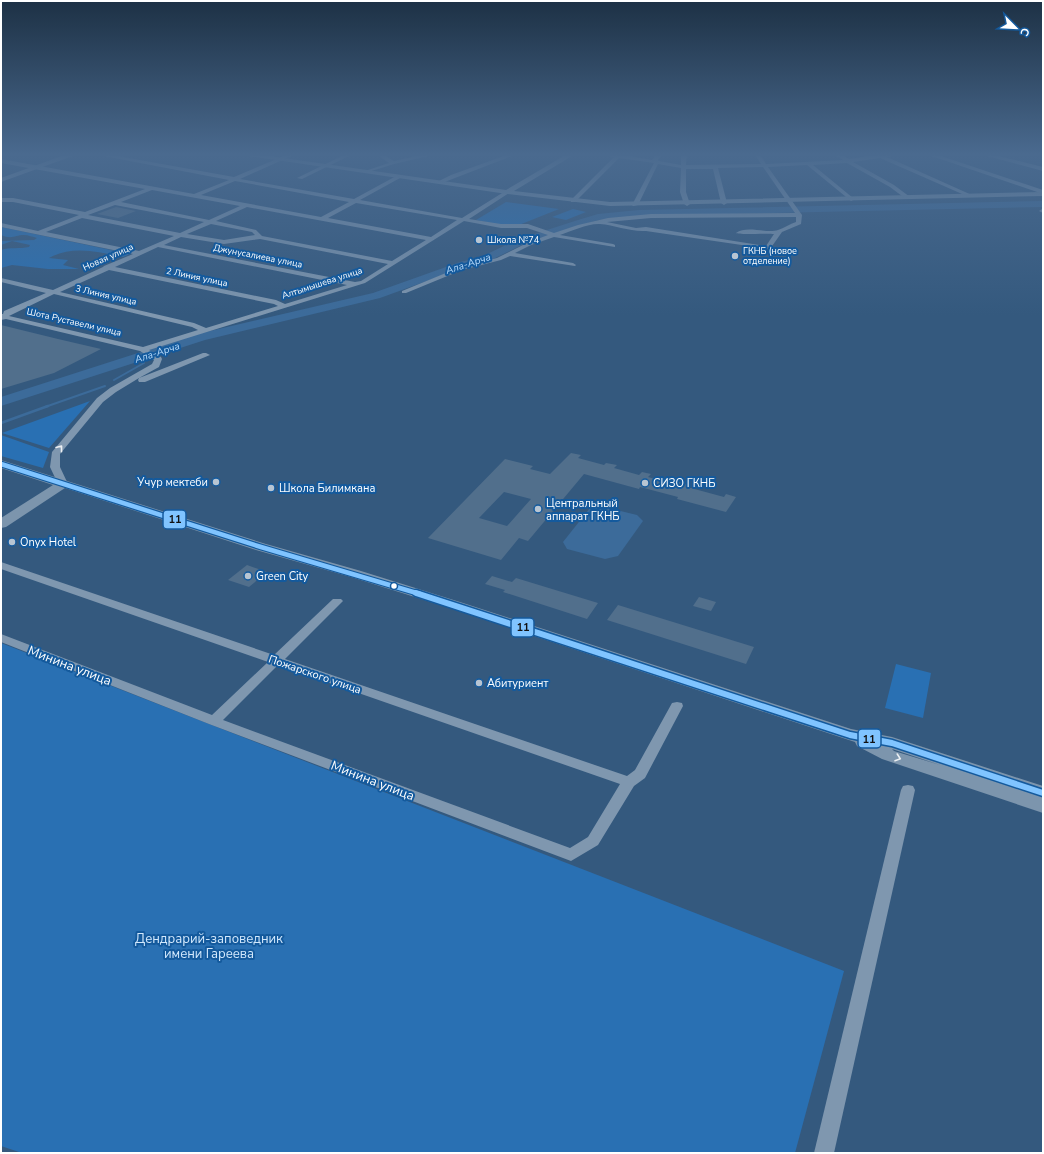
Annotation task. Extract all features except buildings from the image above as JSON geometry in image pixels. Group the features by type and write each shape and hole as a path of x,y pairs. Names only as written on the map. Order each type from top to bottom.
{"main road":[{"path":"1,464 261,547 447,602 850,735 888,755 948,768 1043,792"},
{"path":"1,524 63,484"},
{"path":"948,768 984,767 1043,784"},
{"path":"948,768 1043,806"},
{"path":"948,768 979,792 1043,816"}],"street":[{"path":"45,207 226,243 234,243 251,237 260,237 394,263"},
{"path":"38,232 105,207"},
{"path":"135,207 242,228 254,231 260,237"},
{"name":"Новая улица","path":"2,317 7,313 139,253 245,207"},
{"path":"252,207 432,239"},
{"path":"322,219 344,207"},
{"path":"390,207 507,226 528,226 554,235 613,246"},
{"name":"Алтымышева улица","path":"145,349 355,284 369,278 394,263 483,207"},
{"path":"597,222 636,230 646,229 768,248 782,228 799,223 798,214 794,207"},
{"path":"404,292 454,272 491,261 529,244 597,222 618,218 651,216 798,214"},
{"path":"1,225 139,253"},
{"path":"739,233 757,231 778,232"},
{"name":"Джунусалиева улица","path":"157,245 355,284"},
{"path":"508,254 573,265"},
{"name":"2 Линия улица","path":"106,268 276,302 284,306"},
{"name":"3 Линия улица","path":"1,280 194,325 205,330"},
{"name":"Шота Руставели улица","path":"2,317 145,349"},
{"path":"63,484 55,466 55,454 93,407 109,393 156,365 159,361 156,356 145,349"},
{"path":"121,386 134,383 206,355"},
{"name":"Пожарского улица","path":"1,566 629,782"},
{"path":"214,721 337,601"},
{"name":"Минина улица","path":"1,638 214,721 571,855 593,841 629,782 640,774 677,706"},
{"path":"824,1153 908,790"}],"green space":[{"path":"498,207 543,207 559,209 514,227 476,220"},
{"path":"573,209 586,212 566,220 552,217"},
{"path":"1,227 130,254 123,257 95,252 76,251 58,254 49,258 68,260 63,265 79,269 48,269 12,265 1,268 1,250 29,247 30,245 12,241 1,245 1,241 34,240 37,238 24,235 11,237 1,235"},
{"path":"90,401 49,448 2,433"},
{"path":"1,435 49,452 43,468 1,456"},
{"name":"Дендрарий-заповедник имени Гареева","path":"1,643 844,971 795,1153 22,1153 1,1146"},
{"path":"896,664 931,673 923,718 885,708"}],"shaded area":[{"path":"600,506 637,515 643,521 618,556 605,559 567,549 563,542 590,508"}],"waterway":[{"name":"Ала-Арча","path":"1,402 201,337 376,296 464,264 485,259 520,242 598,217 639,213 915,207"},
{"path":"114,380 144,363"},
{"path":"45,407 105,386"},
{"path":"1,423 48,406"}],"transit line":[{"name":"11","path":"1,464 261,547 356,574 455,605 850,735 892,743 1043,793"}],"place":[{"name":"Школа №74","path":"479,240"},
{"name":"ГКНБ (новое отделение)","path":"735,256"},
{"name":"Учур мектеби","path":"216,482"},
{"name":"СИЗО ГКНБ","path":"645,483"},
{"name":"Школа Билимкана","path":"271,488"},
{"name":"Центральный аппарат ГКНБ","path":"538,509"},
{"name":"Onyx Hotel","path":"12,542"},
{"name":"Green City","path":"248,576"},
{"name":"Абитуриент","path":"479,683"}]}
